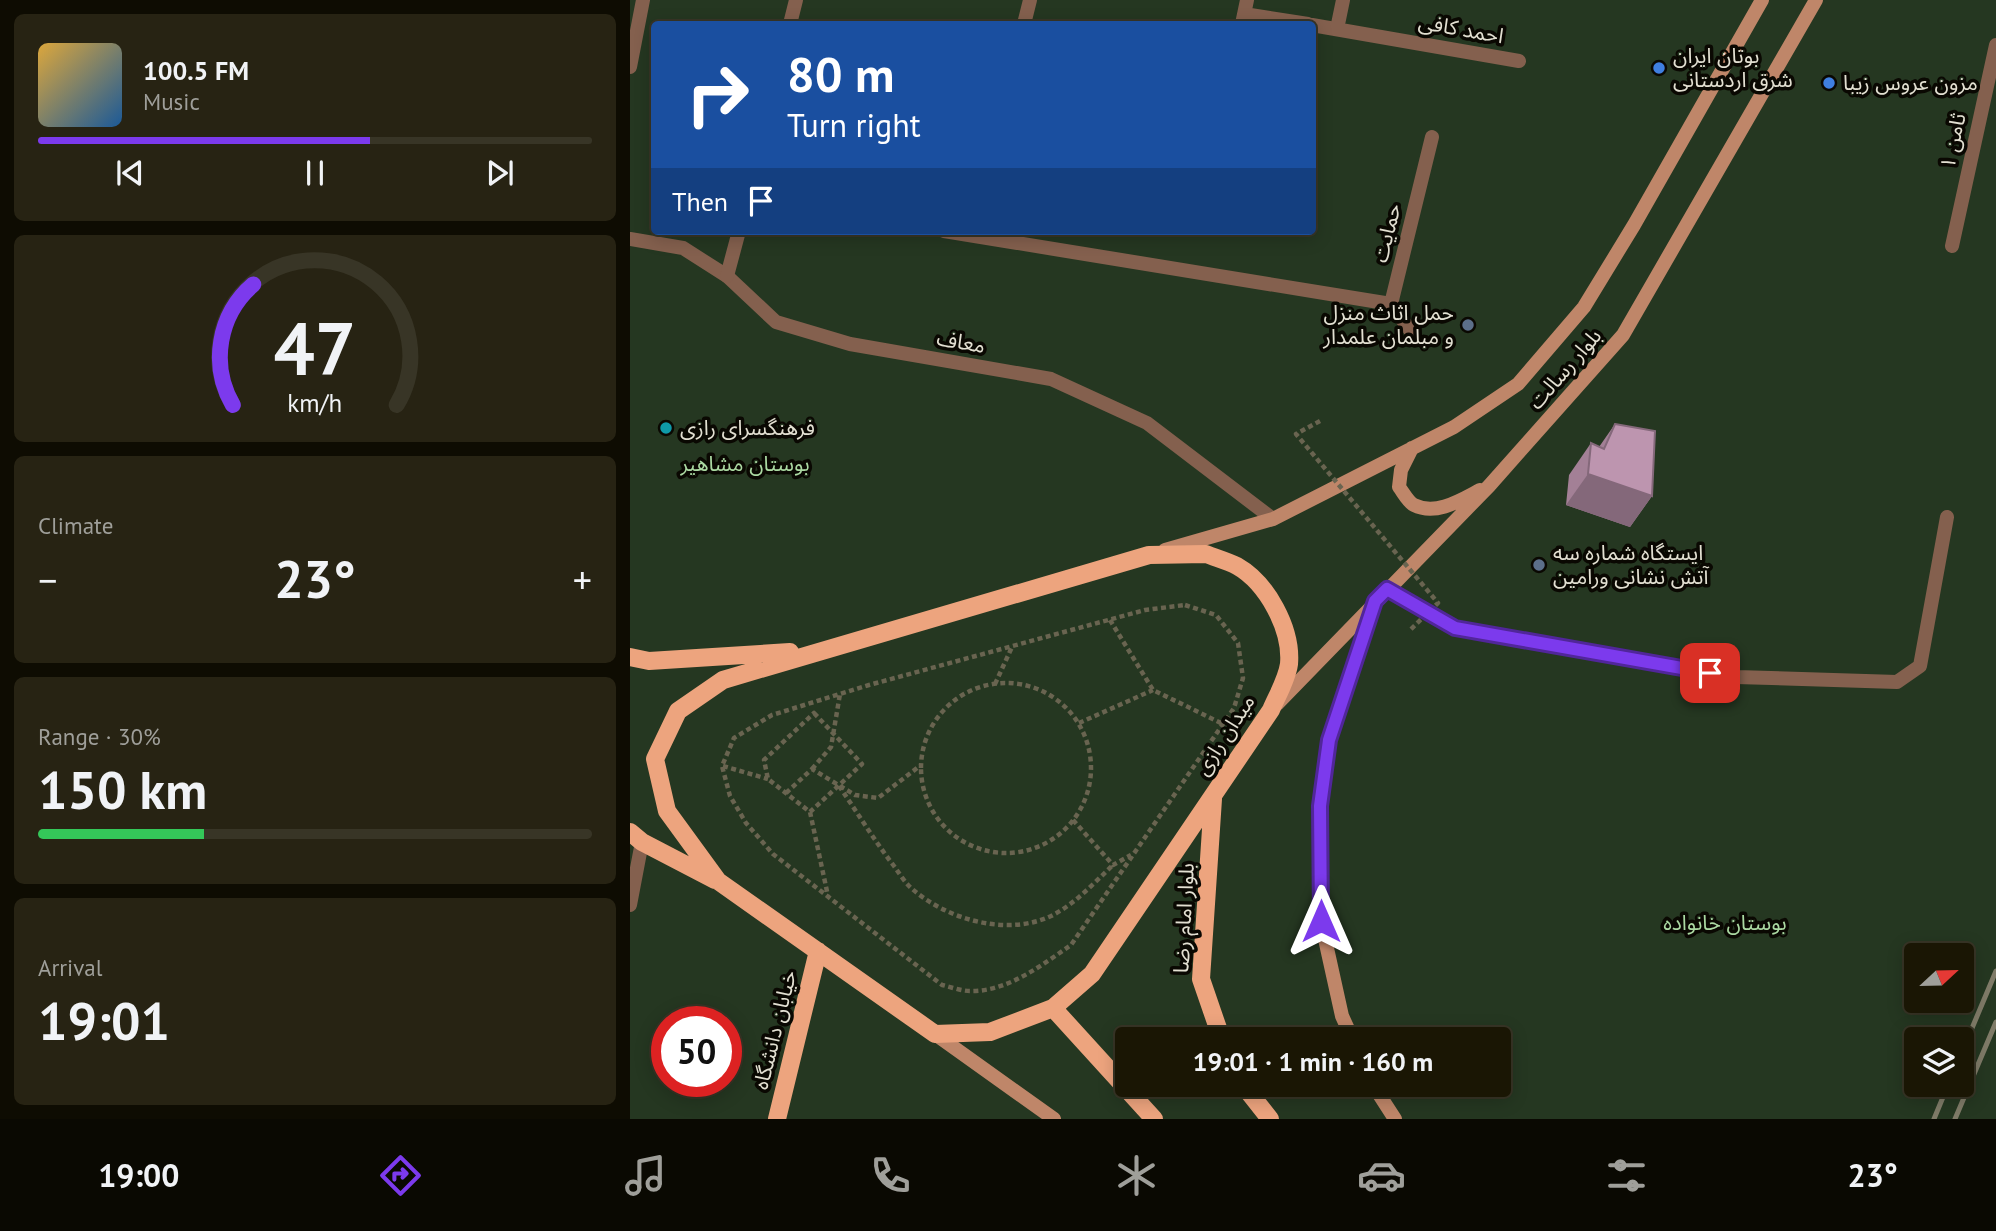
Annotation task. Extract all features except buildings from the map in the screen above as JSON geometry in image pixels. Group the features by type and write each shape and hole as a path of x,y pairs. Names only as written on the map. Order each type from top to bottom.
{"main road":[{"name":"بلوار رسالت","path":"1149,555 1273,519 1454,427 1518,384 1584,307 1634,225 1762,0"},
{"name":"بلوار رسالت","path":"1271,710 1489,486 1623,335 1816,0"},
{"path":"1412,448 1401,470 1399,487 1413,505 1445,507 1489,486"},
{"name":"میدان رازی","path":"1206,554 1237,566 1263,588 1277,610 1285,636 1289,664 1271,710 1092,974 1053,1008 990,1032 935,1034 718,881 667,811 655,759 678,710 723,680 1149,555 1206,554"},
{"path":"1347,1027 1342,1016 1321,921 1320,806 1329,740 1375,601"},
{"path":"630,663 825,650"},
{"path":"630,657 649,661"},
{"name":"بلوار امام رضا","path":"1214,796 1201,979 1218,1027"},
{"path":"636,837 718,881"},
{"name":"خیابان دانشگاه","path":"777,1119 818,951"},
{"path":"1053,1008 1154,1119"},
{"path":"935,1034 1054,1119"},
{"path":"1253,1097 1270,1119"},
{"path":"1381,1097 1395,1119"}],"street":[{"path":"630,67 643,0"},
{"path":"791,21 796,0"},
{"path":"1025,21 1030,0"},
{"path":"1337,29 1343,0"},
{"name":"احمد کافی","path":"1245,13 1288,21"},
{"name":"احمد کافی","path":"1316,26 1519,61"},
{"name":"ثامن ۱","path":"1952,246 1996,45"},
{"name":"حمایت","path":"1391,304 1432,137"},
{"path":"727,276 738,235"},
{"path":"968,235 1391,304 1412,333"},
{"name":"معاف","path":"630,239 683,248 727,276 776,322 850,344 1051,379 1147,423 1273,519"},
{"path":"1387,589 1455,628 1736,677 1897,682 1920,666 1947,517"},
{"path":"630,905 636,837"}],"path":[{"path":"1320,421 1296,434 1438,603 1409,631"},
{"path":"1185,605 1216,615 1238,643 1243,678 1234,708 1071,945 1032,971 994,988 969,991 942,985 773,854 746,823 730,796 722,766 734,738 772,715 1012,646 1145,610 1185,605"},
{"path":"1110,620 1153,690 1223,724"},
{"path":"995,684 1012,646"},
{"path":"1008,682 1034,687 1060,701 1079,723 1090,749 1091,778 1083,806 1066,829 1042,846 1014,853 986,851 959,839 938,820 925,794 920,765 926,739 938,716 958,697 982,686 1008,682"},
{"path":"1079,723 1153,690"},
{"path":"786,793 831,747 840,694"},
{"path":"768,779 764,761 814,713 862,764 810,812"},
{"path":"812,769 855,795 878,798 920,765"},
{"path":"722,766 768,779 810,812 829,898"},
{"path":"839,786 910,887 939,907 968,920 995,925 1049,917 1074,902 1114,865 1134,852"},
{"path":"1073,820 1114,865"}],"green space":[{"path":"630,0 1996,0 1996,1119 630,1119"}],"railway":[{"path":"1972,1027 1996,971"},
{"path":"1955,1119 1996,1022"},
{"path":"1934,1119 1943,1097"}],"place":[{"name":"بوتان ایران شرق اردستانی","path":"1659,68"},
{"name":"مزون عروس زیبا","path":"1829,83"},
{"name":"حمل اثاث منزل و مبلمان علمدار","path":"1468,325"},
{"name":"فرهنگسرای رازی","path":"666,428"},
{"name":"ایستگاه شماره سه آتش نشانی ورامین","path":"1539,565"}],"route":[{"path":"1321,921 1320,806 1329,740 1375,601 1387,589 1455,628 1710,673"}],"park label":[{"name":"بوستان مشاهیر","path":"745,464"},
{"name":"بوستان خانواده","path":"1725,923"}]}
